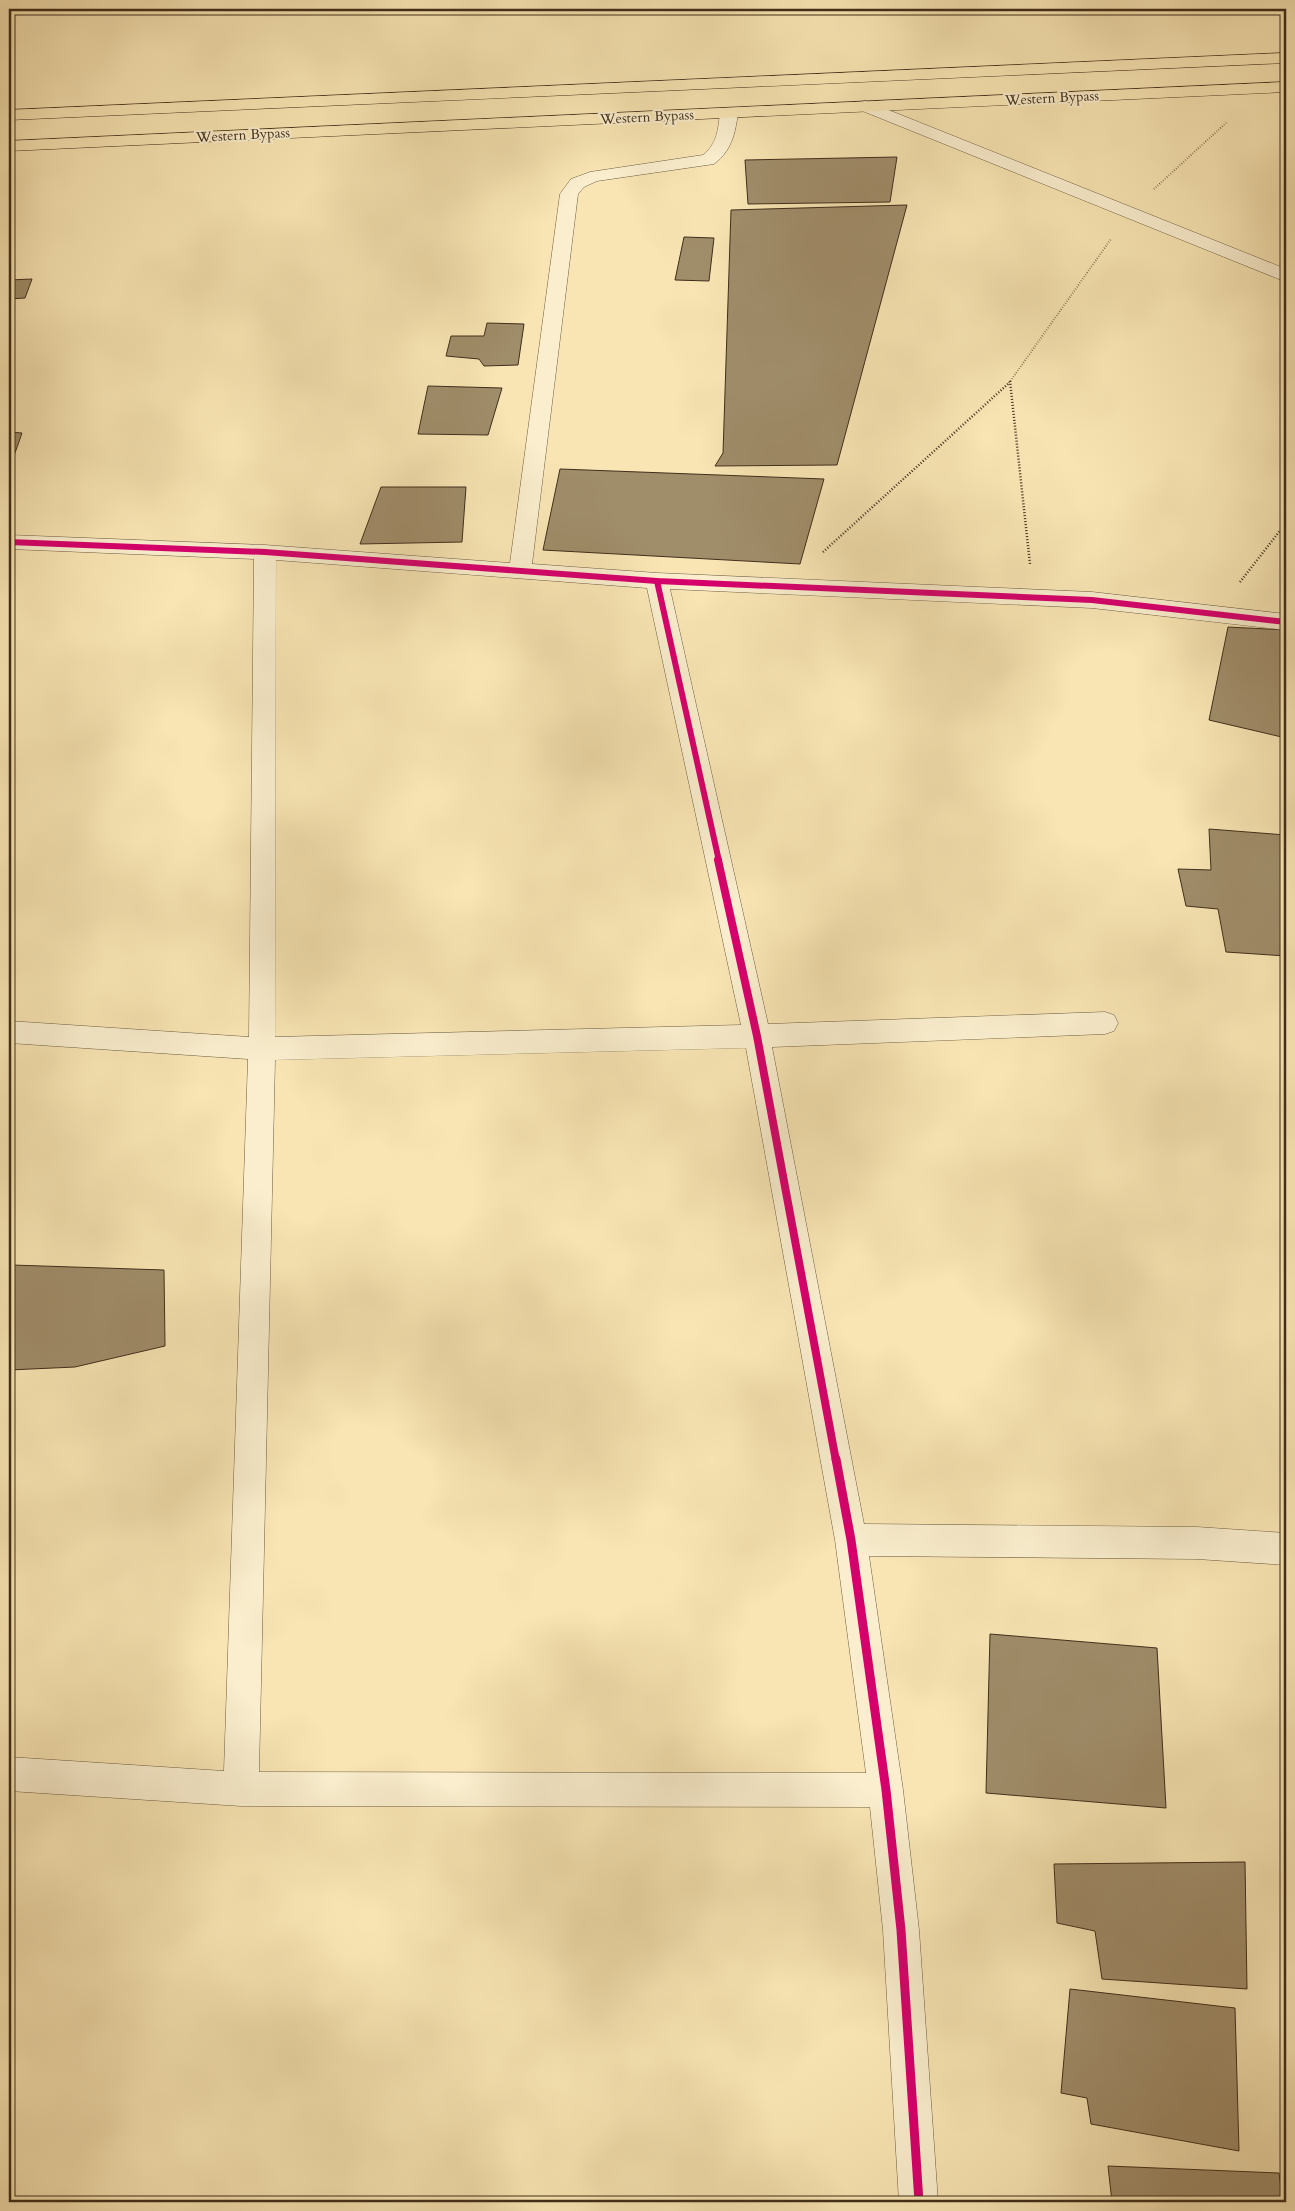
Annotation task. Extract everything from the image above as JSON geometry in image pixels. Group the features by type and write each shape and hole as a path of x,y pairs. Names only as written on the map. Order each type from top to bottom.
{"main road":[{"name":"Western Bypass","path":"9,115 1286,58"},
{"name":"Western Bypass","path":"9,146 1286,87"}],"street":[{"path":"866,106 1286,276"},
{"path":"520,571 568,199 571,188 582,180 596,176 708,160 719,153 724,143 729,113"},
{"path":"9,542 265,552 657,581 1092,600 1286,622"},
{"path":"241,1789 262,1049 265,552"},
{"path":"657,581 757,1036 851,1540 886,1790 901,1930 919,2202"},
{"path":"9,1032 262,1049 757,1036 1105,1023"},
{"path":"851,1540 1196,1543 1286,1549"},
{"path":"9,1774 241,1789 886,1790"}],"path":[{"path":"786,586 1010,383 1129,212 1264,88"},
{"path":"1010,383 1034,597"},
{"path":"1214,614 1286,523"}],"building":[{"path":"897,157 890,202 748,204 745,160"},
{"path":"907,205 837,465 715,466 723,453 731,210"},
{"path":"684,237 714,238 709,281 675,280"},
{"path":"32,279 25,298 9,299 9,280"},
{"path":"487,323 524,324 518,365 484,366 479,359 446,356 451,336 484,336"},
{"path":"428,386 502,388 488,435 418,434"},
{"path":"9,432 22,433 9,470"},
{"path":"560,469 824,479 800,564 543,550"},
{"path":"381,487 466,487 462,542 360,544"},
{"path":"1228,627 1286,630 1286,738 1209,720"},
{"path":"1209,829 1286,835 1286,956 1226,952 1218,909 1186,906 1178,869 1211,870"},
{"path":"12,1265 164,1270 165,1346 75,1367 9,1370 9,1276"},
{"path":"990,1634 1157,1648 1166,1808 986,1793"},
{"path":"1245,1862 1247,1989 1102,1979 1095,1931 1057,1923 1054,1864"},
{"path":"1070,1989 1235,2008 1239,2151 1091,2124 1087,2098 1061,2093"},
{"path":"1108,2166 1279,2173 1283,2202 1112,2202"}],"cycle path":[{"path":"9,542 265,552 657,581 1092,600 1286,622"},
{"path":"657,581 757,1036 851,1540 886,1790 901,1930 919,2202"}]}
